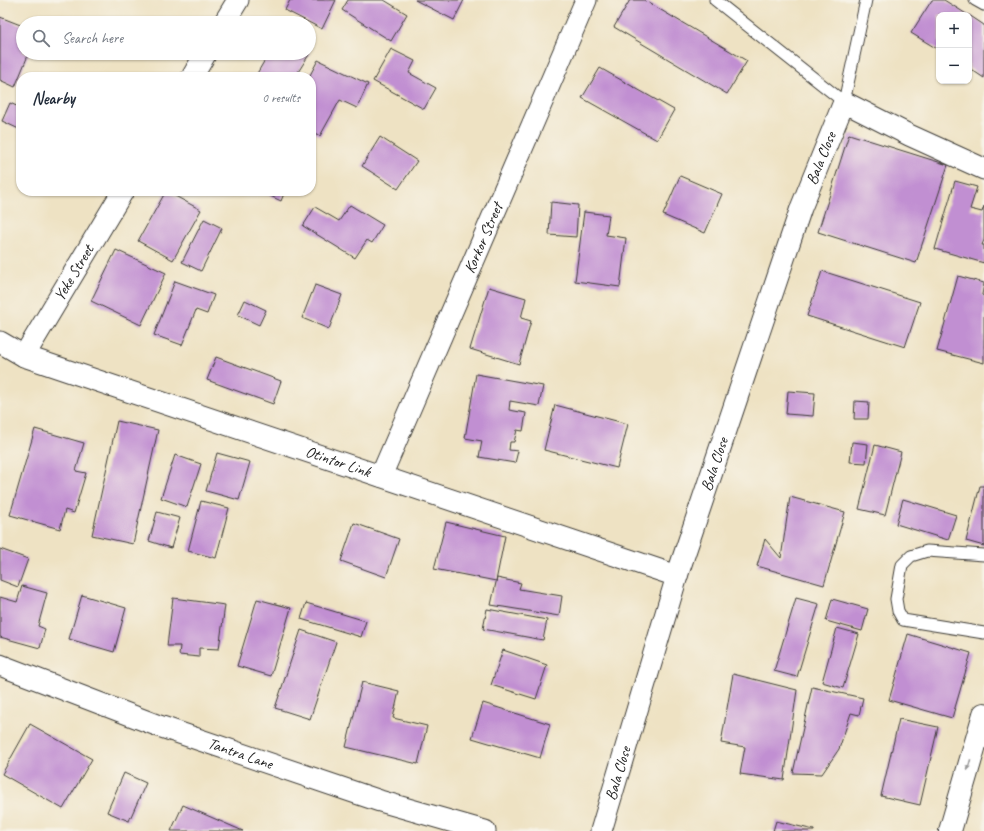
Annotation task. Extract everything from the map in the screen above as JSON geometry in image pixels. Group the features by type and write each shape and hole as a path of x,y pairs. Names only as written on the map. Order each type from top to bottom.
{"main road":[{"path":"950,831 984,714"}],"street":[{"path":"228,16 238,0"},
{"name":"Korkor Street","path":"381,476 586,0"},
{"path":"195,72 202,60"},
{"path":"844,102 909,135 984,169"},
{"name":"Bala Close","path":"601,831 677,576 801,208 844,102"},
{"name":"Yeke Street","path":"24,356 120,196"},
{"name":"Otintor Link","path":"0,342 24,356 677,576"},
{"name":"Tantra Lane","path":"0,665 174,731 380,801 484,831"}],"lane":[{"path":"715,0 844,102 866,0"},
{"path":"975,0 984,5"},
{"path":"984,555 927,551 911,556 902,565 896,599 898,611 903,620 984,633"}],"building":[{"path":"290,0 336,0 322,29 316,26 316,16 297,16 285,10"},
{"path":"348,0 384,0 407,14 391,41 342,10"},
{"path":"415,0 464,0 454,20"},
{"path":"630,0 644,0 747,61 727,94 614,27"},
{"path":"932,0 944,0 963,12 936,12 936,48 911,33"},
{"path":"0,17 16,23 16,60 26,60 21,72 16,72 15,87 0,80"},
{"path":"972,17 984,25 984,78 972,70"},
{"path":"391,49 415,61 409,73 436,88 424,109 373,81"},
{"path":"265,60 306,60 298,72 258,72"},
{"path":"318,60 368,84 357,108 340,100 320,136 316,134 316,72 312,72"},
{"path":"600,68 674,110 657,140 582,98"},
{"path":"10,103 16,106 16,128 2,121"},
{"path":"849,134 948,165 916,263 818,232"},
{"path":"380,137 417,161 398,189 362,166"},
{"path":"680,176 722,194 705,233 663,215"},
{"path":"955,181 977,187 970,209 982,212 984,206 984,240 982,245 984,245 984,263 935,249"},
{"path":"163,196 175,196 201,210 173,260 138,241"},
{"path":"270,196 283,196 281,201"},
{"path":"551,202 578,205 576,237 549,235"},
{"path":"350,205 383,225 372,243 367,240 355,258 303,226 315,207 339,221"},
{"path":"584,212 609,215 606,235 626,238 620,287 575,281"},
{"path":"204,219 222,228 201,271 182,262"},
{"path":"116,250 166,273 141,325 91,301"},
{"path":"822,271 920,302 905,347 807,316"},
{"path":"958,276 984,283 982,295 984,296 984,363 937,351"},
{"path":"175,281 214,295 207,314 196,310 182,345 154,335"},
{"path":"315,285 342,295 329,329 302,318"},
{"path":"489,287 526,298 521,318 531,321 519,364 470,349"},
{"path":"245,300 266,310 259,325 238,315"},
{"path":"216,357 281,381 273,404 207,380"},
{"path":"476,374 543,386 539,406 510,401 509,410 526,413 523,431 517,430 514,442 510,442 509,450 518,451 515,463 479,457 482,441 465,438"},
{"path":"788,391 815,393 813,416 786,414"},
{"path":"855,401 869,402 868,419 854,419"},
{"path":"555,405 628,424 617,468 544,450"},
{"path":"117,421 158,430 133,544 92,535"},
{"path":"35,429 84,443 76,471 86,473 74,513 65,510 60,529 10,515"},
{"path":"852,442 868,444 866,463 850,462"},
{"path":"875,445 901,452 885,515 859,509"},
{"path":"217,453 250,462 239,500 206,491"},
{"path":"175,455 201,464 187,507 161,498"},
{"path":"980,486 984,486 984,546 966,541"},
{"path":"790,497 845,512 824,585 757,566 765,539 781,558"},
{"path":"903,499 956,515 948,540 896,524"},
{"path":"201,501 229,508 216,558 188,551"},
{"path":"157,512 180,518 171,548 149,541"},
{"path":"446,522 505,536 496,581 434,569"},
{"path":"354,523 399,539 386,577 341,561"},
{"path":"0,549 28,559 18,587 0,580"},
{"path":"497,578 521,583 519,589 562,596 559,616 491,605"},
{"path":"22,586 47,593 38,626 45,629 40,648 0,637 0,597 17,602"},
{"path":"82,595 126,608 114,652 69,639"},
{"path":"173,598 225,605 219,649 199,648 199,657 179,655 180,646 167,646"},
{"path":"796,598 819,604 797,677 774,671"},
{"path":"257,599 291,608 271,676 237,666"},
{"path":"832,599 868,609 862,631 826,621"},
{"path":"306,603 366,621 361,637 301,619"},
{"path":"487,609 547,620 543,640 483,629"},
{"path":"837,628 859,634 843,688 822,682"},
{"path":"301,630 336,642 310,719 275,708"},
{"path":"908,634 971,653 952,718 889,700"},
{"path":"503,650 547,665 536,699 491,685"},
{"path":"733,674 797,690 784,780 740,774 745,747 721,743"},
{"path":"362,682 399,691 393,718 427,726 418,764 346,747"},
{"path":"812,687 863,698 859,715 851,713 839,749 822,774 793,773"},
{"path":"483,703 550,724 540,758 472,738"},
{"path":"899,719 938,727 920,805 881,796"},
{"path":"30,724 92,759 63,809 2,774"},
{"path":"124,773 146,783 129,821 107,812"},
{"path":"183,805 243,831 171,831"},
{"path":"776,821 814,830 814,831 773,831"}]}
